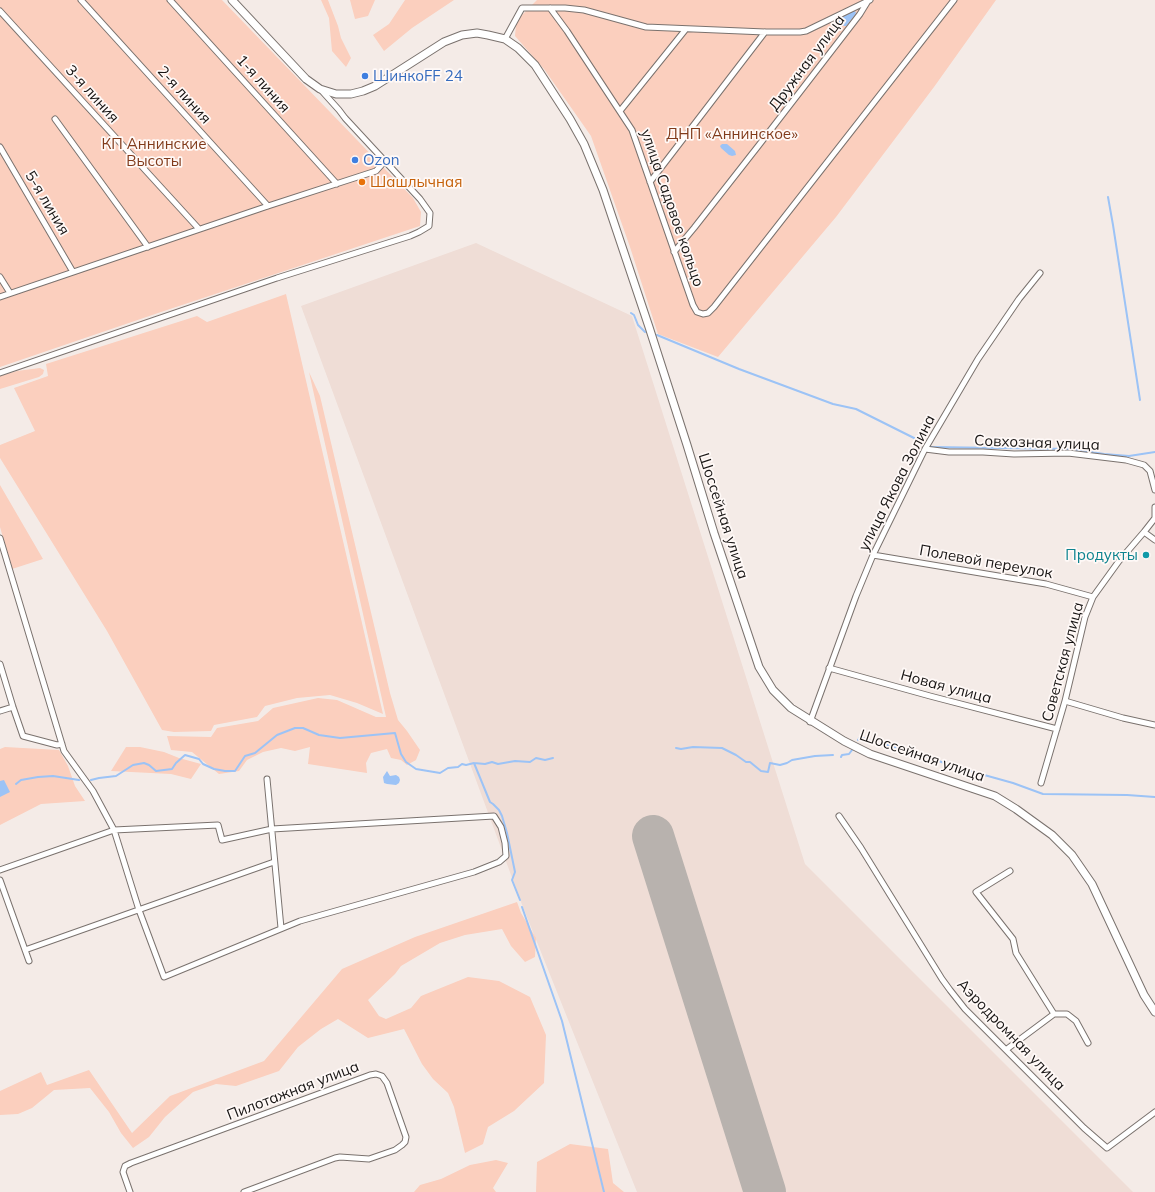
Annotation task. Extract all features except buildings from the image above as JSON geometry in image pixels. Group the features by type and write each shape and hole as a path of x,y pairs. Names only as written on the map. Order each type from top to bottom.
{"main road":[{"path":"232,0 306,79 320,89 336,94 351,94 363,91 394,74 444,42 462,35 477,33 505,39"},
{"name":"Шоссейная улица","path":"505,39 518,48 535,65 584,144 602,190 649,327 714,533 759,667 773,690 791,708 810,722 844,742 870,754 995,796 1052,835 1072,855 1092,884 1144,995 1155,1012"}],"street":[{"name":"2-я линия","path":"81,0 268,206"},
{"name":"1-я линия","path":"170,0 337,184"},
{"path":"505,39 522,8 565,8 584,10 646,27 800,32 806,31 869,0"},
{"name":"Дружная улица","path":"674,252 760,145 860,14 869,0"},
{"name":"улица Садовое кольцо","path":"550,8 567,30 632,130 695,308 700,314 706,314 718,301 954,0"},
{"name":"3-я линия","path":"0,11 199,230"},
{"path":"620,111 686,29"},
{"path":"650,182 765,32"},
{"path":"0,373 277,278 419,232 429,226 430,213 420,199 320,89"},
{"path":"55,119 148,247"},
{"name":"5-я линия","path":"0,147 73,272"},
{"path":"0,297 376,171 385,161"},
{"name":"улица Якова Золина","path":"810,722 856,596 873,555 925,449 978,359 1019,299 1040,273"},
{"path":"0,277 10,293"},
{"name":"Совхозная улица","path":"925,449 949,452 1014,454 1068,453 1131,461 1144,465 1150,471 1155,490"},
{"path":"1155,507 1155,518"},
{"name":"Советская улица","path":"1041,783 1065,701 1086,617 1094,597 1119,561 1155,518"},
{"path":"1144,532 1155,540"},
{"path":"0,538 64,751 93,791 114,830 139,910 164,977 280,928 474,872 499,862 506,856 501,827 494,816 272,829 222,840 218,825 114,830 0,870"},
{"name":"Полевой переулок","path":"873,555 1046,584 1094,597"},
{"path":"0,664 23,736 56,745 62,744"},
{"name":"Новая улица","path":"829,668 1057,729"},
{"path":"1065,701 1123,718 1155,725"},
{"path":"0,711 13,707"},
{"path":"267,779 280,928"},
{"name":"Аэродромная улица","path":"839,816 861,848 942,978 965,1009 1084,1128 1107,1148 1155,1112"},
{"path":"25,950 274,862"},
{"path":"1010,871 976,892 1013,939 1016,953 1054,1014"},
{"path":"0,880 29,961"},
{"path":"1007,1050 1054,1014 1067,1014 1076,1020 1088,1043"},
{"name":"Пилотажная улица","path":"130,1192 123,1172 125,1166 131,1163 370,1075 376,1074 382,1076 387,1083 406,1137 402,1146 395,1150 369,1158 335,1158 244,1192"}],"shaded area":[{"path":"476,243 632,316 805,864 1133,1192 637,1192 521,902 301,306"}],"green space":[{"name":"КП Аннинские Высоты","path":"0,0 222,0 413,198 421,212 420,226 0,367"},
{"path":"321,0 328,0 341,38 351,58 346,67 332,51 329,18"},
{"path":"350,0 375,0 368,16 355,19"},
{"path":"405,0 454,0 412,28 384,51 373,35 389,24"},
{"name":"ДНП «Аннинское»","path":"537,0 996,0 934,87 836,217 718,357 658,334 630,247 591,136 544,69 515,36 516,25 520,17"},
{"path":"286,294 383,714 357,703 330,695 297,698 265,706 257,717 214,725 211,731 174,732 162,730 107,631 0,458 0,445 35,431 14,388 48,376 46,364 197,316 207,322"},
{"path":"40,368 44,370 43,374 39,377 0,389 0,376 17,371"},
{"path":"309,372 320,396 390,693 398,720 420,750 416,760 407,765 401,760 391,758 387,749 371,753 366,763 367,773 308,764 310,747 295,751 281,748 263,752 247,760 239,771 219,774 192,752 171,750 167,736 211,737 217,728 258,721 273,708 318,698 337,700 376,717 386,717"},
{"path":"0,485 43,559 12,569 0,527"},
{"path":"5,747 59,750 68,766 75,786 85,801 41,804 0,825 0,749"},
{"path":"126,747 140,747 164,752 201,764 191,779 171,774 111,771"},
{"path":"517,902 521,913 536,938 535,957 525,962 511,946 502,929 465,935 440,943 401,966 395,974 368,1000 379,1016 386,1019 411,1008 421,996 468,977 499,981 530,997 546,1035 544,1083 514,1111 488,1127 483,1144 465,1153 454,1107 448,1093 433,1079 422,1064 404,1029 368,1038 338,1019 321,1029 298,1047 279,1071 236,1086 216,1084 193,1092 165,1117 149,1137 133,1148 121,1133 109,1112 90,1088 54,1090 32,1108 18,1114 0,1115 0,1091 41,1072 47,1085 89,1070 132,1133 170,1096 264,1061 342,969 415,937"},
{"path":"570,1144 608,1149 613,1183 624,1192 536,1192 537,1162"},
{"path":"496,1160 508,1163 493,1188 496,1192 414,1192 420,1185 441,1179 470,1165"}],"water":[{"path":"854,11 856,12 855,15 846,26 839,22 839,19"},
{"path":"722,144 727,144 735,151 736,155 729,155 721,148 720,146"},
{"path":"387,771 390,776 396,775 399,777 399,783 396,785 384,783 383,777"},
{"path":"4,780 10,792 0,797 0,781"}],"waterway":[{"path":"1108,197 1140,400"},
{"path":"631,313 634,315 638,325 645,332"},
{"path":"657,335 739,369 833,404 856,409 922,442"},
{"path":"930,447 1072,449 1129,456 1155,452"},
{"path":"91,780 116,776 133,765 144,763 156,771 172,769 185,755 199,759 203,764 214,769 235,771 245,756 255,753 277,735 295,728 303,728 319,735 340,738 395,733 401,754 406,762 416,769 440,773 448,768 458,767 462,764 485,764 492,762 498,764 515,761 530,762 536,758 545,760 553,758"},
{"path":"858,740 860,737 878,744 923,755 952,766 1013,783 1043,794 1127,795 1155,797"},
{"path":"676,748 722,748 746,762 750,762 761,771 768,772 770,763 780,765 792,760 833,755"},
{"path":"841,757 842,755 849,754 852,750"},
{"path":"474,763 490,802 499,810 502,816 515,872 512,880 520,900"},
{"path":"16,784 21,780 53,776 79,780"},
{"path":"522,907 562,1021 604,1192"}],"runway":[{"path":"653,836 765,1192"}],"place":[{"name":"ШинкоFF 24","path":"365,76"},
{"name":"Ozon","path":"355,160"},
{"name":"Шашлычная","path":"362,182"},
{"name":"Продукты","path":"1146,555"}]}
